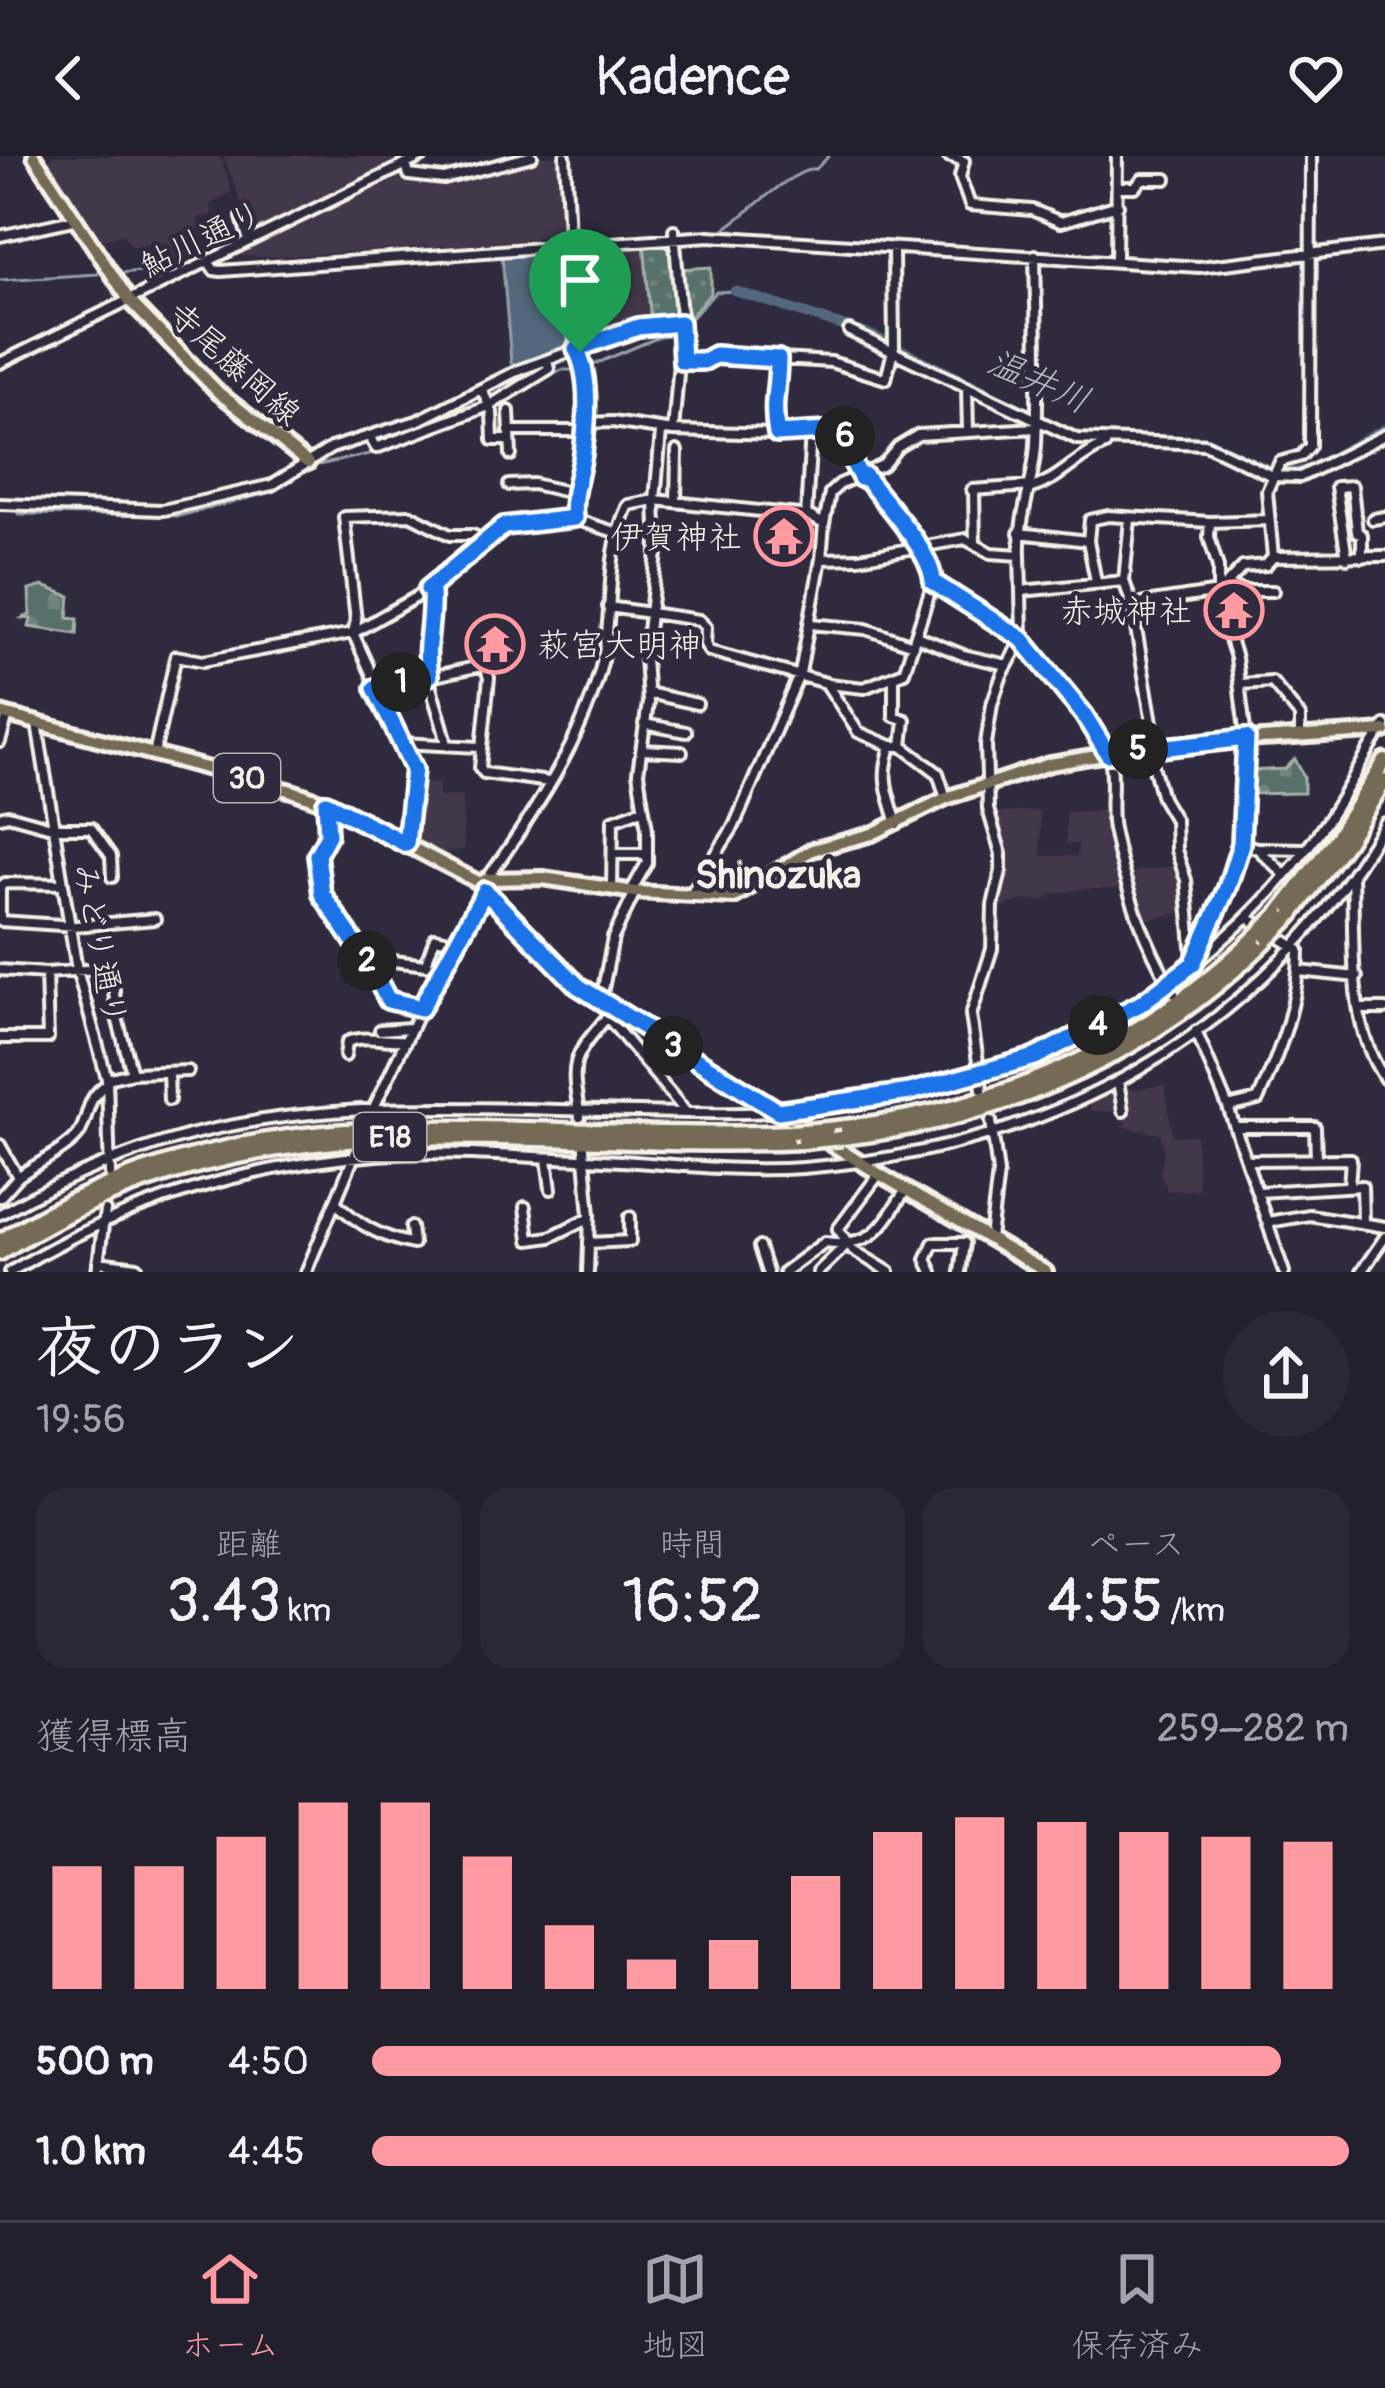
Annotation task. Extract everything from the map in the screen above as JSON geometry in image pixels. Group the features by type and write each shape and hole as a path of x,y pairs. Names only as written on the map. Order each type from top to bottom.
{"highway":[{"name":"E18","path":"1285,914 1385,760"},
{"name":"E18","path":"0,1241 78,1198 146,1170 283,1136 412,1126 842,1138 964,1117 1081,1074 1183,1013 1262,938 1337,856 1385,781"},
{"name":"E18","path":"0,1253 131,1186 215,1160 287,1146 415,1136 692,1144 797,1137 964,1106 1075,1065 1128,1037 1262,938"}],"main road":[{"name":"寺尾藤岡線","path":"34,156 129,300 219,393 308,463"},
{"name":"30","path":"4,714 271,784 326,803 484,884 567,976 610,1013 1046,1272"},
{"path":"484,884 543,878 689,896 741,895 812,850 897,824 946,798 1050,764 1152,747 1384,729"}],"street":[{"name":"鮎川通り","path":"0,363 423,156"},
{"path":"406,164 409,175 444,179 532,156"},
{"path":"565,156 576,349 585,370 583,455 573,493 574,518"},
{"path":"948,156 964,161 960,177 970,206 1032,210 1061,222 1118,205"},
{"path":"1116,260 1117,156"},
{"path":"1274,557 1267,491 1283,460 1305,453 1310,446 1311,156"},
{"path":"1118,187 1135,187 1142,179 1166,179"},
{"path":"242,218 249,241"},
{"path":"0,236 73,220"},
{"path":"673,431 682,361 674,234"},
{"path":"208,261 221,271 674,234 1208,266 1385,245"},
{"path":"682,361 704,361 715,355 831,362 886,379 893,351 893,248"},
{"path":"982,1089 970,1015 992,949 993,905 1001,871 1001,854 989,822 986,744 992,704 1022,639 1019,532 1031,488 1037,420 1035,255"},
{"path":"0,504 183,508 272,485 331,448 417,421 547,360 638,327 680,323"},
{"path":"848,331 1077,440 1205,444 1274,472 1312,474 1385,435"},
{"path":"777,434 771,403 778,386 778,359"},
{"path":"369,436 376,448 489,406 549,369 547,360"},
{"path":"967,387 968,432"},
{"path":"482,390 493,440 612,422 662,432 843,430 850,457 933,573 904,672 864,688 721,656 705,644 706,627 699,620 608,607"},
{"path":"509,411 511,455"},
{"path":"807,492 830,493 850,479 863,477 918,435 1037,420"},
{"path":"806,516 811,431"},
{"path":"600,1000 613,938 647,863 638,773 648,693 645,672 662,432"},
{"path":"975,544 973,490 1031,488 1059,477 1077,458 1109,443"},
{"path":"676,502 677,451"},
{"path":"509,485 533,484 573,493"},
{"path":"1346,558 1336,487 1352,486 1363,556"},
{"path":"689,896 734,826 800,673 830,493"},
{"path":"372,1113 484,884 534,813 593,695 604,655 618,533 628,505 676,502 806,516 824,524"},
{"path":"406,844 414,769 353,633 356,620 344,517 410,515 450,535 485,540"},
{"path":"1096,581 1088,542 1090,520 1108,516 1210,523 1269,520"},
{"path":"1373,519 1385,517"},
{"path":"154,754 176,656 203,661 353,633 428,589 504,526 574,518 618,533"},
{"path":"1130,518 1124,581 1132,605 1162,798 1175,820 1176,850 1186,880 1193,964"},
{"path":"1193,964 1241,844 1246,738 1237,658 1220,612 1222,589 1210,523"},
{"path":"1019,532 1088,542"},
{"path":"821,559 859,558 956,538 991,554 1020,555"},
{"path":"1222,589 1244,567 1266,565 1274,557 1385,556"},
{"path":"1021,590 1124,581"},
{"path":"933,582 1022,639 1084,715 1108,754 1112,826 1147,942 1174,993"},
{"path":"428,589 433,614 425,643 432,705 441,716 447,745"},
{"path":"1132,605 1222,589 1273,591"},
{"path":"810,623 866,629 1007,665"},
{"path":"375,688 484,665 489,679 479,768 484,773 549,782"},
{"path":"894,676 892,711 905,720 902,746"},
{"path":"1241,684 1272,682 1300,716 1300,736"},
{"path":"826,683 858,732 902,746 938,772 946,798"},
{"path":"648,693 698,704"},
{"path":"0,742 4,714"},
{"name":"みどり通り","path":"37,723 77,970 107,1081 110,1174"},
{"path":"644,724 686,732"},
{"path":"0,1214 112,1159 220,1128 372,1113 778,1111 842,1105 979,1075 1074,1039 1140,1004 1193,964 1247,917 1332,821 1384,729"},
{"path":"401,743 480,746"},
{"path":"891,746 884,790 897,824"},
{"path":"642,750 682,752"},
{"path":"326,803 328,835 317,855 325,902 388,1000 421,1008"},
{"path":"612,888 613,820 643,809"},
{"path":"0,817 55,828 91,828 111,856 112,877"},
{"path":"10,1272 152,1202 226,1178 286,1166 428,1155 723,1169 802,1168 929,1150 994,1135 1055,1113 1118,1082 1246,992 1294,946 1385,823"},
{"path":"1361,840 1371,847"},
{"path":"1241,844 1305,849"},
{"path":"1257,848 1286,875"},
{"path":"615,854 647,854"},
{"path":"1352,873 1360,1010 1374,1064 1385,1079"},
{"path":"64,884 5,884 0,888 0,921 70,926 154,919"},
{"path":"1228,1108 1258,1100 1277,1057 1299,971 1299,950 1247,917"},
{"path":"426,963 434,938 455,942"},
{"path":"393,961 443,967"},
{"path":"0,970 46,973 112,968 116,1014 132,1072"},
{"path":"1299,971 1357,977"},
{"path":"0,1038 48,1038 46,973"},
{"path":"1360,1010 1385,1009"},
{"path":"580,1113 576,1054 610,1013 685,1112"},
{"path":"380,1030 408,1025 411,1029"},
{"path":"1196,1031 1235,1126 1284,1272"},
{"path":"345,1056 347,1042 356,1038 382,1043 406,1040"},
{"path":"0,1196 17,1177 80,1134 85,1109 107,1081 132,1072 188,1071"},
{"path":"168,1072 169,1100"},
{"path":"1118,1082 1123,1111"},
{"path":"990,1241 998,1173 991,1121"},
{"path":"1235,1126 1315,1127 1316,1159"},
{"path":"0,1145 17,1177"},
{"path":"306,1272 358,1147"},
{"path":"584,1148 590,1218 588,1272"},
{"path":"1247,1160 1351,1159 1349,1186"},
{"path":"547,1160 551,1189"},
{"path":"879,1174 838,1228 846,1244 872,1268 889,1272"},
{"path":"1258,1192 1362,1186 1364,1222"},
{"path":"784,1272 825,1241 846,1244 874,1237 906,1190"},
{"path":"335,1202 384,1238 413,1244 411,1227"},
{"path":"526,1207 529,1240 550,1237 590,1218"},
{"path":"105,1211 97,1267 137,1267"},
{"path":"1268,1222 1309,1215 1385,1227"},
{"path":"589,1243 630,1241 630,1217"},
{"path":"1361,1272 1385,1237"},
{"path":"932,1272 926,1258 932,1243 964,1243 960,1272"},
{"path":"818,1272 846,1244"},
{"path":"759,1247 767,1272"}],"shaded area":[{"path":"51,156 220,156 232,192 211,203 212,215 198,218 200,241 183,242 184,264 173,269 162,245 132,246 122,234 102,241 48,161"},
{"path":"224,156 409,156 251,232"},
{"path":"539,156 561,156 564,233 529,240 234,256 406,172 443,181"},
{"path":"644,243 649,319 580,342 574,254"},
{"path":"439,782 439,797 462,796 464,850 444,856 411,839 416,785"},
{"path":"1109,810 1128,889 1084,889 1049,895 1048,900 1019,901 995,911 1005,857 992,813 1040,811 1041,856 1077,856 1078,844 1066,844 1066,812"},
{"path":"1181,865 1188,911 1142,921 1128,873"},
{"path":"1165,1085 1172,1136 1196,1135 1198,1190 1168,1191 1160,1172 1164,1153 1160,1134 1125,1127 1124,1112 1091,1111 1089,1103 1119,1087 1121,1091"}],"green space":[{"path":"644,243 672,245 677,318 651,324"},
{"path":"711,267 711,293 683,324 679,269"},
{"path":"43,586 70,596 68,618 78,619 77,634 29,627 31,619 23,618 30,615 29,590"},
{"path":"1295,759 1304,777 1304,793 1248,794 1249,771 1285,769"}],"water":[{"path":"558,254 564,258 569,337 564,349 515,366 502,255"}],"waterway":[{"path":"724,229 829,156"},
{"path":"575,241 733,230 744,234"},
{"path":"226,265 565,241"},
{"path":"939,247 1111,256"},
{"path":"1121,257 1185,262"},
{"path":"120,273 164,269"},
{"path":"0,280 98,274"},
{"name":"温井川","path":"684,325 716,292 735,291"},
{"name":"温井川","path":"735,291 871,335 1030,413"},
{"path":"588,367 678,329"},
{"path":"545,376 582,370"},
{"path":"18,514 179,516 272,492 314,466 374,453 466,418"},
{"name":"温井川","path":"1157,439 1205,440 1269,470 1289,474 1310,469 1385,429"}],"tunnel":[{"path":"1335,824 1361,840"}],"place":[{"name":"伊賀神社","path":"784,536"},
{"name":"赤城神社","path":"1234,610"},
{"name":"萩宮大明神","path":"495,644"}],"district":[{"name":"Shinozuka","path":"778,874"}],"route":[{"path":"680,323 682,361 704,361 715,355 778,359 778,386 771,403 777,434 843,430 861,478 865,476 919,548 933,582 1022,639 1084,715 1108,754 1246,738 1241,844 1193,964 1140,1004 1035,1057 910,1092 778,1111 578,986 485,891 421,1008 388,1000 322,894 317,848 328,835 326,803 406,844 414,769 375,688 429,676 425,643 433,614 428,589 445,573 504,526 574,518 573,493 583,455 585,370 580,352 576,349 638,327 680,323"}]}
